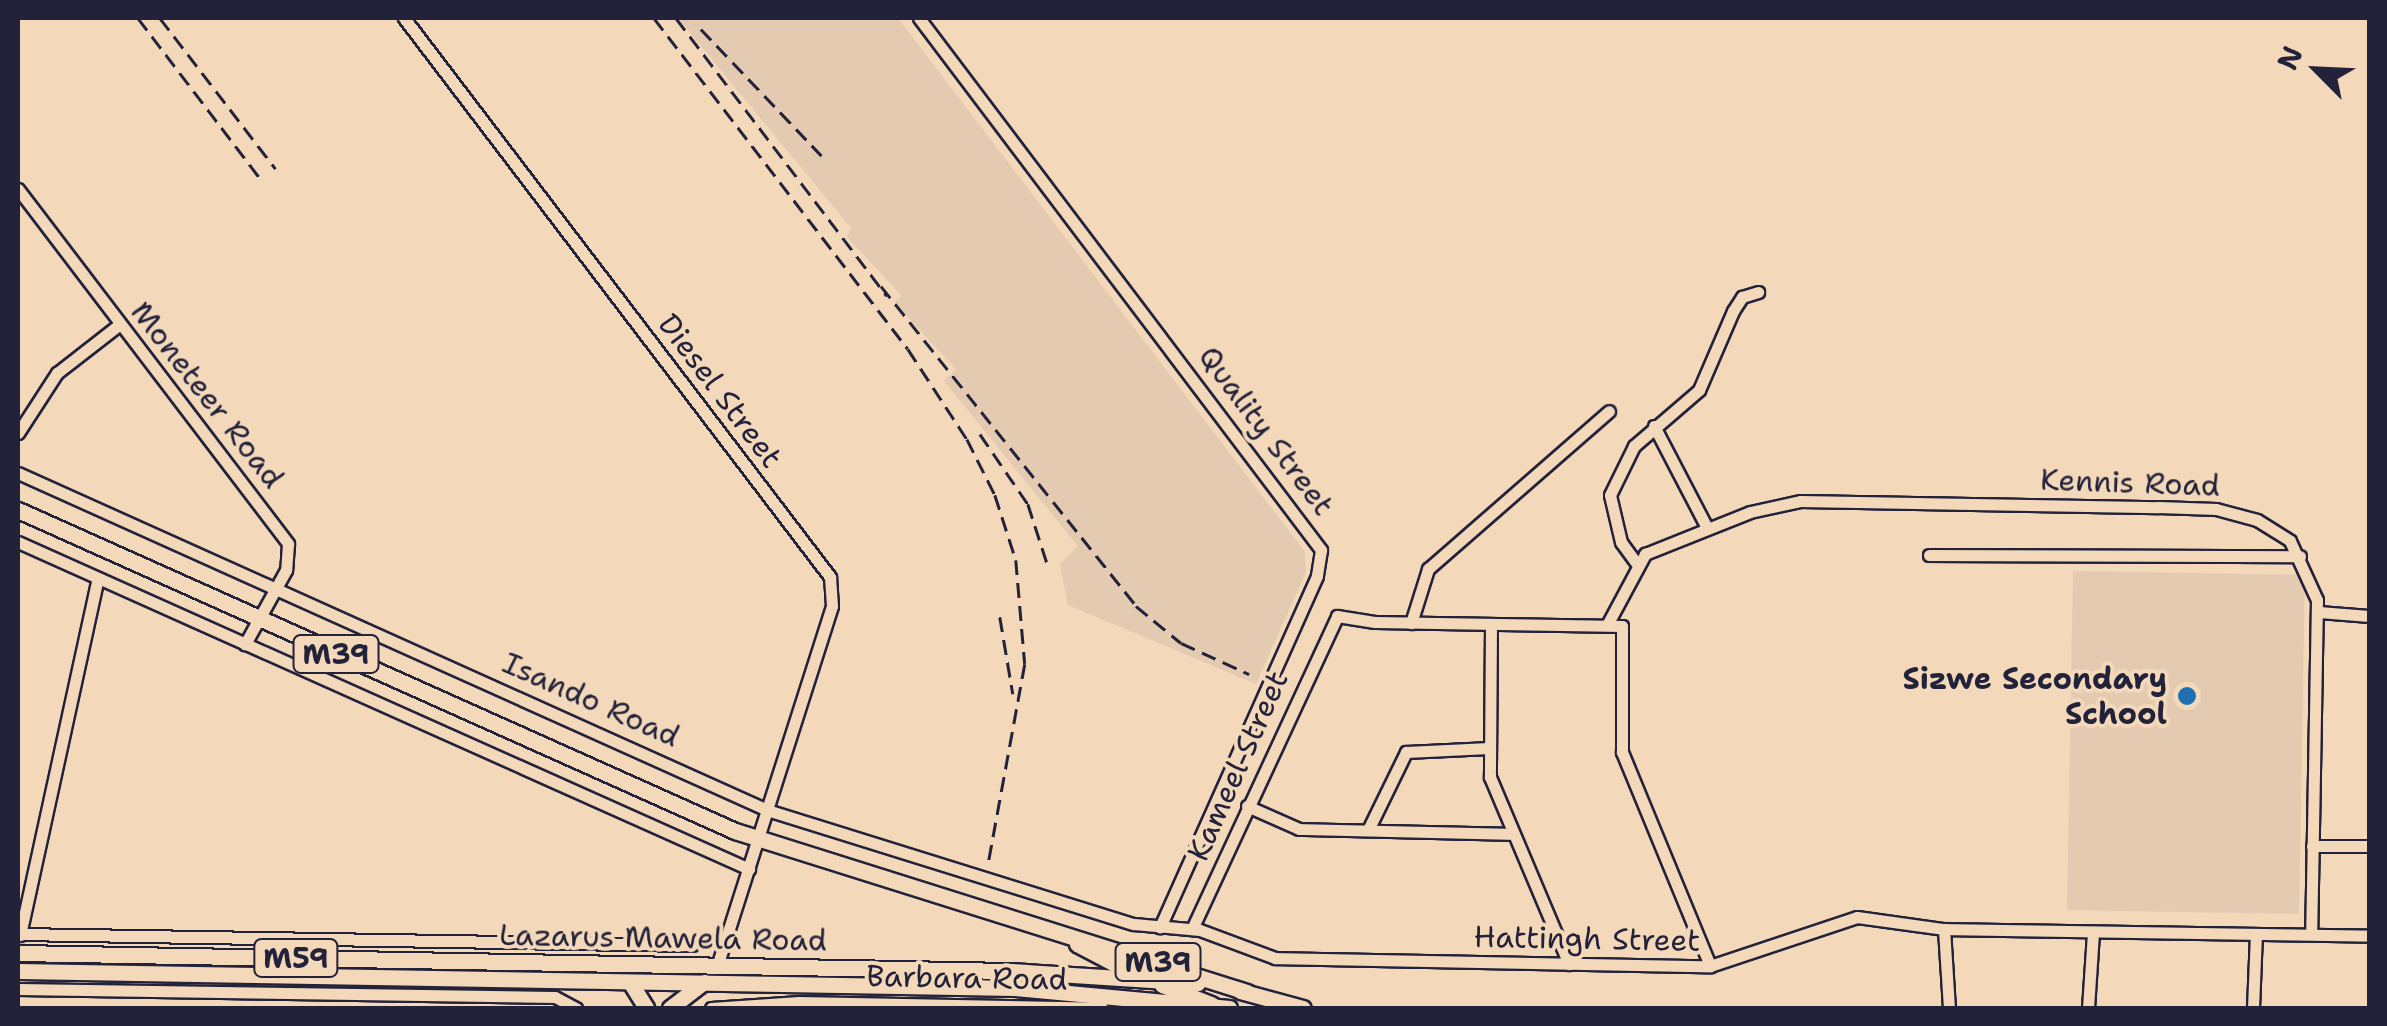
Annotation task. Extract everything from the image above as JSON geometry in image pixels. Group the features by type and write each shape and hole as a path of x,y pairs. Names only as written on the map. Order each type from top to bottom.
{"main road":[{"name":"Isando Road","path":"18,510 757,839 1247,992"},
{"name":"Isando Road","path":"1068,938 1138,976"},
{"name":"Lazarus Mawela Road","path":"18,954 1138,976 1247,992 1304,1008"},
{"path":"670,1008 704,983 716,968"},
{"name":"Lazarus Mawela Road","path":"18,971 1015,988 1224,1008"},
{"name":"M39","path":"1138,976 1224,1008"},
{"path":"630,982 646,1008"}],"street":[{"name":"Diesel Street","path":"404,18 830,577 832,606 716,968"},
{"name":"Quality Street","path":"918,18 1321,550 1317,576 1160,927"},
{"name":"Moneteer Road","path":"18,189 285,537 290,560 246,644"},
{"path":"1607,625 1637,564 1621,542 1610,495 1634,446 1699,390 1733,310 1742,297 1758,292"},
{"path":"18,433 57,373 120,324"},
{"path":"1610,411 1428,569 1411,622 1622,626 1622,752 1710,966"},
{"path":"1654,426 1706,528"},
{"name":"Isando Road","path":"18,473 767,810 1160,927"},
{"name":"Kennis Road","path":"1637,564 1656,548 1706,528 1800,501 2216,509 2275,529 2300,556"},
{"path":"18,542 749,869"},
{"path":"1929,556 2300,556 2318,612 2311,934"},
{"path":"98,578 19,934 692,946"},
{"path":"2318,612 2370,616"},
{"name":"Kameel Street","path":"1192,929 1330,624 1343,614 1411,622"},
{"path":"1491,624 1490,776 1569,964"},
{"path":"1368,830 1406,752 1489,748"},
{"path":"1247,806 1299,830 1512,834"},
{"path":"2312,846 2370,846"},
{"name":"Hattingh Street","path":"1160,927 1192,929 1275,958 1710,966 1850,918 1944,929 2370,936"},
{"path":"1944,929 1949,1008"},
{"path":"2088,1008 2093,932"},
{"path":"2253,1008 2256,934"},
{"path":"18,989 555,997 576,1008"},
{"name":"Barbara Road","path":"711,1008 799,1002 1102,1008"}],"shaded area":[{"path":"678,18 898,18 1305,552 1306,572 1256,684 1068,605 1060,564 1078,546 944,381 956,369 894,303 902,296 847,237 851,228"},
{"name":"Sizwe Secondary School","path":"2073,571 2305,575 2299,914 2067,910"}],"railway":[{"path":"138,18 259,177"},
{"path":"160,18 276,169"},
{"path":"654,18 908,349 967,439 995,495 1016,560 1025,664 989,861"},
{"path":"676,18 887,296"},
{"path":"701,29 822,156"},
{"path":"881,286 1136,606 1181,643 1249,674"},
{"path":"980,434 1028,504 1047,563"},
{"path":"1000,617 1013,694"}],"place":[{"name":"Sizwe Secondary School","path":"2187,696"}]}
